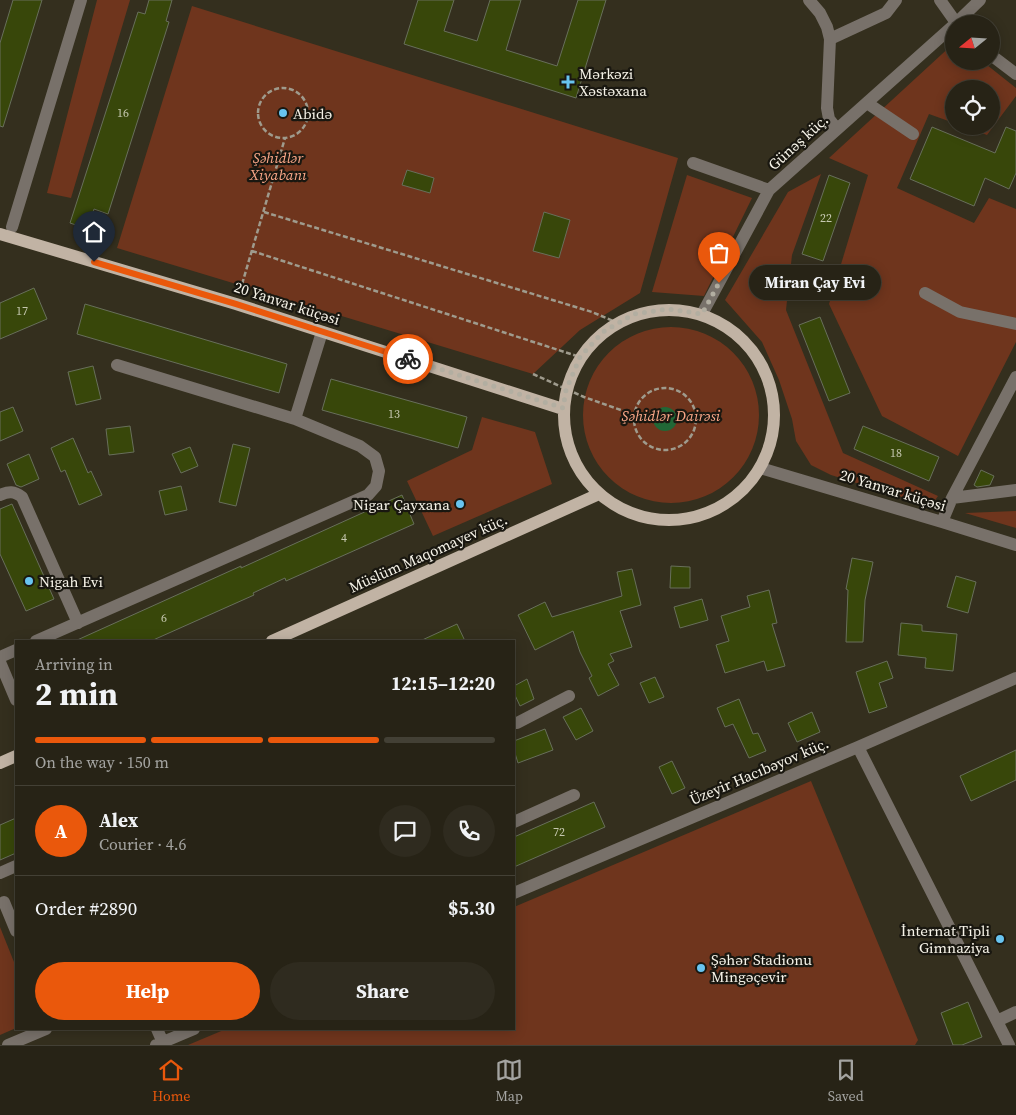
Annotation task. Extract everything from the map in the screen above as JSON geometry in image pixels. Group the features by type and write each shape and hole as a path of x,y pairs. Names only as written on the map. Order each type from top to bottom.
{"main road":[{"name":"20 Yanvar küçəsi","path":"0,234 236,304 563,408"},
{"path":"668,309 702,314 733,331 752,350 763,368 771,387 774,408 773,429 769,449 760,468 748,485 733,499 715,510 696,517 675,520 655,520 635,515 616,506 599,494 575,464 564,428 563,408 566,390 580,357 603,332 634,314 668,309"},
{"name":"Müslüm Maqomayev küç.","path":"287,638 599,494"},
{"path":"0,763 15,756"}],"street":[{"path":"12,226 81,0"},
{"path":"809,0 820,13 827,27 830,39 827,108 829,119 837,129"},
{"path":"830,39 886,13 896,0"},
{"path":"940,0 949,15"},
{"name":"Günəş küç.","path":"964,15 980,0"},
{"name":"Günəş küç.","path":"702,314 769,190 945,33"},
{"path":"1000,61 1016,74"},
{"path":"867,103 913,134"},
{"path":"693,163 769,190"},
{"path":"925,293 960,312 1016,324"},
{"path":"295,419 322,332"},
{"path":"38,640 368,495 376,486 379,471 375,457 360,446 295,419 118,365"},
{"path":"942,522 952,498 1016,377"},
{"name":"20 Yanvar küçəsi","path":"760,468 1016,545"},
{"path":"952,498 1016,490"},
{"path":"0,495 10,491 22,497 78,623"},
{"path":"0,657 15,650"},
{"path":"0,662 15,698"},
{"name":"Üzeyir Hacıbəyov küç.","path":"515,893 1016,678"},
{"path":"515,722 569,696"},
{"path":"858,747 1009,1045"},
{"path":"515,822 574,795"},
{"path":"0,873 15,866"},
{"path":"4,902 15,929"},
{"path":"997,1022 1016,1012"},
{"path":"8,1045 44,1030"},
{"path":"157,1030 161,1044 192,1030"}],"path":[{"path":"280,88 287,88 300,95 307,107 308,114 303,128 292,137 285,138 271,136 265,132 258,119 257,112 262,98 267,93 280,88"},
{"path":"236,304 285,138"},
{"path":"264,212 592,312 618,323"},
{"path":"252,252 580,357"},
{"path":"533,374 584,397 635,415"},
{"path":"656,389 673,389 688,398 696,414 696,423 689,438 682,444 666,450 649,445 642,439 635,423 635,415 637,406 648,393 656,389"}],"green space":[{"path":"97,0 130,0 71,198 47,193"},
{"name":"Şəhidlər Xiyabanı","path":"192,6 678,158 640,293 580,330 533,374 117,248"},
{"path":"945,51 945,70 993,70 1016,88 1016,96 1000,118 1000,80 945,80 945,120 929,114 897,188 974,223 989,198 1016,209 1016,342 958,456 882,416 829,304 868,175 829,158"},
{"path":"821,174 792,255 786,310 843,453 938,496 931,506 831,475 811,465 796,441 792,419 779,380 762,342 725,300 788,192"},
{"path":"687,175 752,198 704,296 652,292"},
{"name":"Şəhidlər Dairəsi","path":"671,327 688,329 704,334 727,347 739,359 755,390 759,415 757,432 752,448 739,471 727,483 696,499 671,503 654,501 638,496 615,483 603,471 587,440 583,415 585,398 590,382 603,359 615,347 646,331"},
{"path":"482,417 535,432 552,484 433,536 407,481 472,450"},
{"path":"1016,511 1016,528 965,513"},
{"name":"Şəhər Stadionu Mingəçevir","path":"811,781 918,1040 915,1045 188,1045 224,1030 515,1030 515,907"},
{"path":"0,927 15,964 15,1028 0,1035"}],"shaded area":[{"path":"665,407 670,408 676,414 676,424 670,430 665,431 660,430 654,424 653,419 654,414 660,408"}],"building":[{"path":"13,0 42,0 3,127 0,126 0,43"},
{"path":"149,0 172,0 166,21 169,22 108,214 94,209 88,229 70,223 138,12 145,14"},
{"path":"418,0 454,0 444,31 477,41 490,0 521,0 506,50 557,66 578,0 606,0 576,98 404,44"},
{"path":"932,127 945,132 945,135 951,135 995,153 1006,127 1016,131 1016,173 1009,189 985,178 974,206 910,179"},
{"path":"407,170 434,178 430,193 402,185"},
{"path":"829,175 850,183 823,261 802,254"},
{"path":"544,212 570,220 559,258 533,251"},
{"path":"34,288 47,319 0,339 0,303"},
{"path":"85,304 287,364 279,393 77,334"},
{"path":"820,317 850,393 829,401 799,325"},
{"path":"93,366 101,399 76,405 68,372"},
{"path":"331,379 467,417 458,448 322,410"},
{"path":"13,407 23,431 0,441 0,412"},
{"path":"130,426 134,452 109,455 106,429"},
{"path":"863,426 939,457 929,481 854,449"},
{"path":"73,438 88,473 91,471 102,495 79,505 65,470 61,472 51,448"},
{"path":"233,444 250,448 236,506 219,502"},
{"path":"190,447 198,466 181,473 172,454"},
{"path":"29,454 39,479 21,487 16,485 7,464"},
{"path":"981,470 994,476 990,485 977,487 974,485"},
{"path":"181,486 187,510 165,515 159,491"},
{"path":"402,495 414,524 286,581 285,578 253,593 254,595 153,640 77,640 241,566 241,568"},
{"path":"12,504 54,599 26,611 0,554 0,509"},
{"path":"852,558 873,562 865,600 863,642 846,642 848,590 846,589"},
{"path":"671,566 690,567 690,588 670,588"},
{"path":"632,569 641,605 620,611 632,647 610,654 614,661 608,664 619,685 598,696 589,678 592,676 580,652 573,631 535,650 518,615 545,602 552,617 622,596 617,572"},
{"path":"956,576 976,582 968,613 947,607"},
{"path":"769,590 777,623 772,624 785,666 767,671 764,661 725,673 716,645 729,641 721,616 750,607 747,596"},
{"path":"702,599 708,620 680,628 674,607"},
{"path":"901,623 922,625 922,631 957,634 953,671 925,668 926,658 898,655"},
{"path":"457,624 465,640 422,640"},
{"path":"887,661 893,678 879,683 887,707 869,713 856,672"},
{"path":"655,677 664,697 649,703 640,683"},
{"path":"527,679 534,699 520,706 515,695 515,685"},
{"path":"739,699 753,734 758,733 766,751 749,758 733,724 725,727 717,708"},
{"path":"581,708 593,731 576,740 563,717"},
{"path":"812,712 820,732 797,742 788,723"},
{"path":"545,729 553,750 518,763 515,753 515,741"},
{"path":"1016,750 1016,780 971,801 960,776"},
{"path":"672,761 685,788 672,794 659,767"},
{"path":"594,802 605,827 515,867 515,837"},
{"path":"15,818 15,853 0,860 0,825"},
{"path":"968,1002 982,1037 962,1045 953,1045 941,1013"}],"way so far":[{"path":"408,359 563,408 566,390 580,357 603,332 634,314 668,309 702,314 719,283"}],"place":[{"name":"Mərkəzi Xəstəxana","path":"568,82"},
{"name":"Abidə","path":"283,113"},
{"name":"Miran Çay Evi","path":"719,283"},
{"name":"Nigar Çayxana","path":"460,504"},
{"name":"Nigah Evi","path":"29,581"},
{"name":"İnternat Tipli Gimnaziya","path":"1000,939"},
{"name":"Şəhər Stadionu Mingəçevir","path":"701,968"}],"route":[{"path":"94,262 236,304 408,359"}]}
